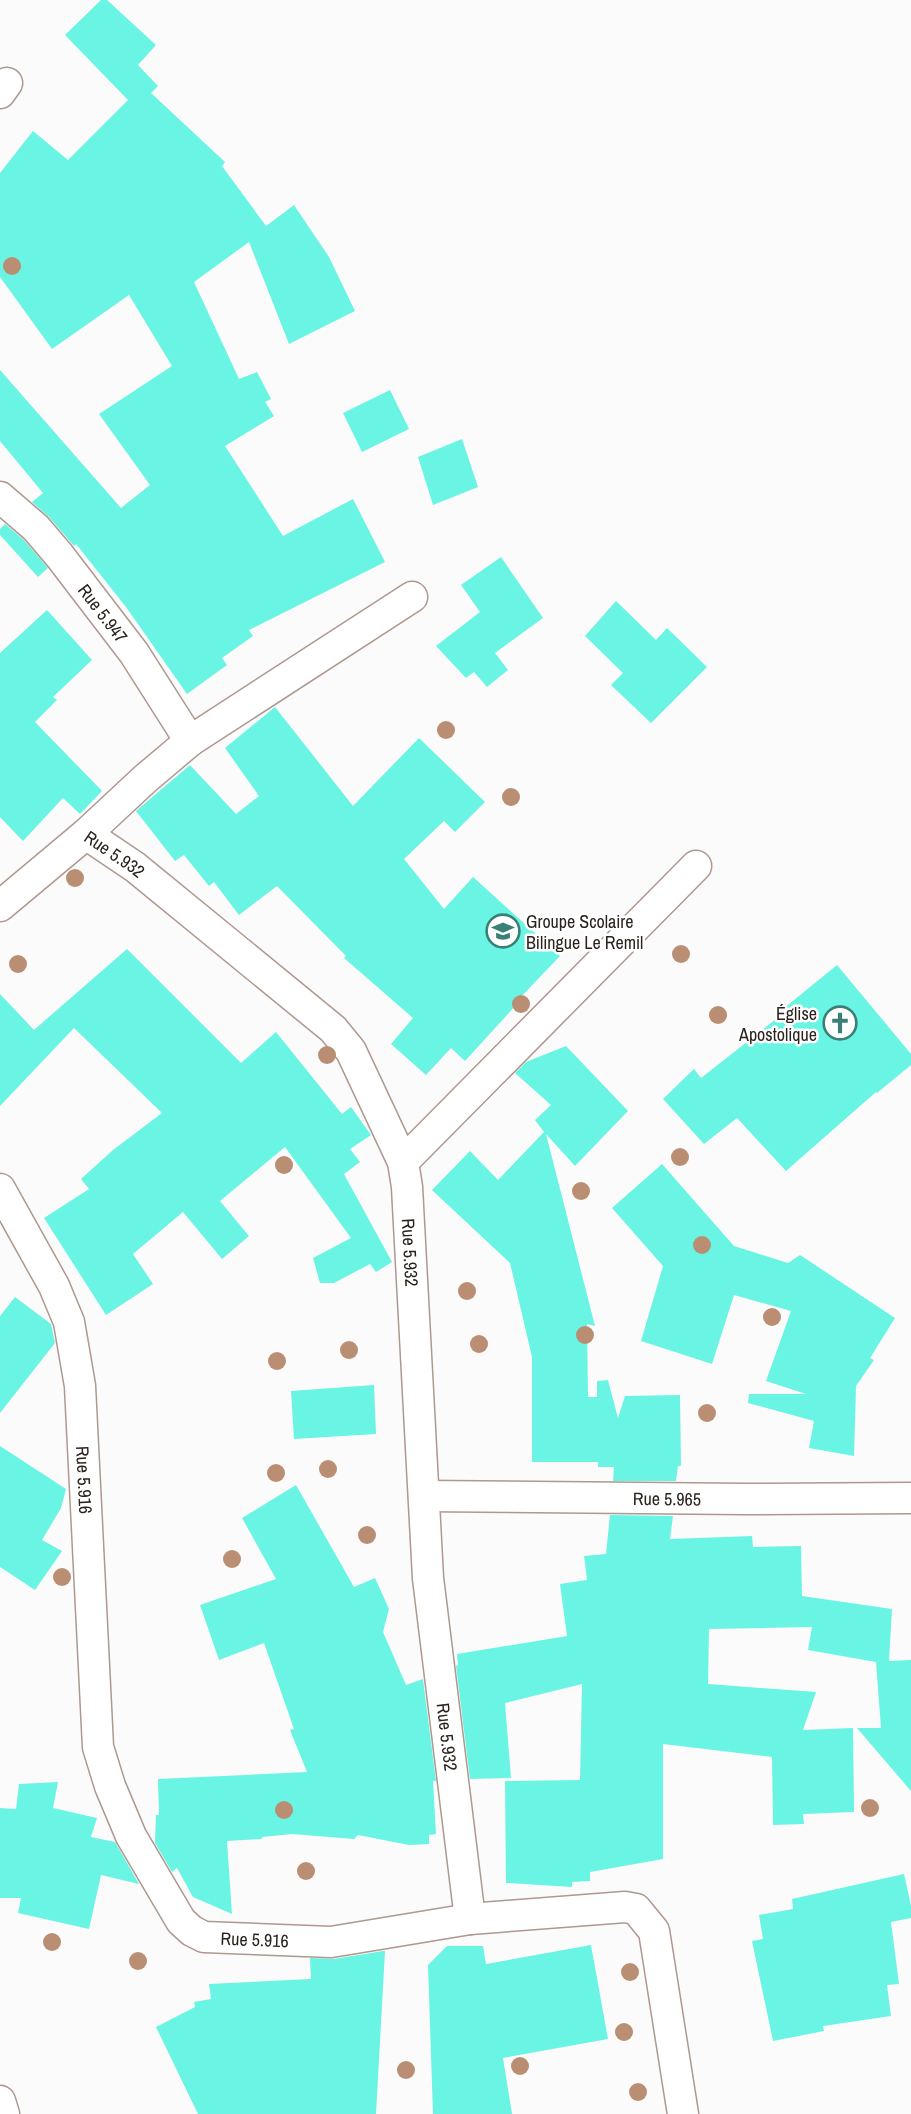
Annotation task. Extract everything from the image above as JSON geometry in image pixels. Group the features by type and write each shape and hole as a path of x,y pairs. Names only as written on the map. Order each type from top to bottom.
{"street":[{"name":"Rue 5.947","path":"0,497 36,528 59,555 134,653 190,741"},
{"path":"86,834 190,741 412,597"},
{"name":"Rue 5.932","path":"0,906 86,834 135,867 333,1029 351,1051 403,1162 407,1187 428,1578 470,1919"},
{"path":"403,1162 696,866"},
{"name":"Rue 5.916","path":"0,1189 54,1286 69,1322 80,1386 98,1746 110,1786 131,1836 181,1921 204,1937 332,1942 470,1919 626,1907 636,1909 654,1931 683,2114"},
{"name":"Rue 5.965","path":"424,1496 911,1498"},
{"path":"0,2101 4,2114"}],"building":[{"path":"101,0 107,0 156,45 138,65 158,86 151,93 225,162 222,166 266,226 294,205 329,257 355,311 289,344 249,242 194,282 239,379 257,372 271,399 265,402 274,416 225,446 283,536 353,499 385,562 249,630 253,636 222,658 227,665 187,694 126,607 76,544 74,546 49,517 32,502 43,493 0,441 0,370 121,508 150,485 99,414 172,366 129,295 52,349 0,277 0,173 33,131 68,160 128,100 65,35"},
{"path":"390,390 409,429 362,452 343,413"},
{"path":"462,439 478,487 433,505 418,457"},
{"path":"5,524 24,540 48,568 38,577 0,535 0,529"},
{"path":"501,557 543,618 495,653 508,670 487,687 474,672 466,678 436,646 480,612 461,585"},
{"path":"616,601 656,640 667,628 707,667 651,723 611,685 623,673 585,636"},
{"path":"47,610 92,660 53,697 57,700 35,722 102,791 80,814 63,798 23,841 0,817 0,653"},
{"path":"275,707 353,806 419,738 485,802 455,832 444,821 404,859 444,909 473,877 560,956 465,1061 451,1048 426,1075 391,1044 413,1018 344,958 346,956 277,886 239,915 214,882 209,886 184,855 175,861 136,811 190,765 236,814 259,796 225,748"},
{"path":"127,949 241,1063 276,1032 342,1114 351,1107 371,1135 350,1149 360,1162 344,1174 392,1262 376,1272 370,1264 334,1283 320,1283 313,1258 351,1238 285,1147 220,1201 249,1236 222,1259 183,1212 133,1254 153,1284 106,1315 44,1218 89,1189 81,1179 113,1150 162,1113 74,1028 0,1106 0,994 34,1030"},
{"path":"837,965 911,1054 911,1065 876,1092 786,1171 737,1118 704,1144 663,1099 694,1069 701,1078 785,1012 783,1009"},
{"path":"566,1046 628,1111 575,1166 546,1134 595,1326 587,1324 588,1397 597,1397 597,1381 608,1380 618,1418 625,1396 680,1395 681,1466 678,1466 676,1481 613,1481 614,1467 598,1467 598,1462 532,1462 532,1357 510,1263 432,1190 470,1151 498,1180 544,1132 535,1120 551,1105 515,1073 526,1062"},
{"path":"662,1164 734,1246 788,1263 800,1255 895,1318 870,1358 874,1360 856,1386 854,1456 809,1448 814,1421 748,1403 749,1394 806,1394 766,1381 791,1311 734,1295 712,1364 641,1341 663,1266 612,1208"},
{"path":"15,1297 51,1324 55,1343 0,1413 0,1316"},
{"path":"374,1385 376,1434 294,1439 291,1391"},
{"path":"0,1446 66,1489 61,1508 42,1540 62,1551 35,1590 0,1567"},
{"path":"296,1485 354,1587 375,1578 389,1609 383,1632 406,1685 423,1679 436,1781 433,1781 436,1834 429,1835 429,1844 409,1845 358,1835 354,1839 292,1834 227,1841 232,1914 193,1897 177,1868 172,1872 155,1843 156,1815 159,1815 158,1779 307,1772 290,1730 294,1729 264,1643 219,1660 200,1605 276,1579 242,1518"},
{"path":"610,1515 673,1516 670,1539 752,1536 753,1547 801,1546 802,1596 892,1609 889,1661 911,1660 911,1791 857,1728 881,1728 876,1662 808,1650 812,1627 709,1629 708,1684 816,1692 803,1730 853,1728 854,1812 803,1814 804,1824 773,1825 772,1757 663,1744 663,1859 590,1872 590,1881 572,1882 572,1887 506,1883 505,1781 580,1780 582,1684 505,1703 511,1778 470,1779 456,1666 458,1665 457,1654 567,1636 560,1584 587,1580 584,1556 606,1554"},
{"path":"58,1782 53,1808 97,1818 91,1837 115,1842 139,1884 101,1875 89,1929 18,1913 21,1898 0,1898 0,1808 16,1809 19,1784"},
{"path":"904,1874 911,1906 911,1918 891,1922 899,1984 887,1985 891,2016 823,2026 824,2031 773,2041 752,1941 763,1939 759,1915 793,1909 792,1899"},
{"path":"591,1945 608,2039 503,2058 512,2114 433,2114 428,1965 447,1946 483,1946 486,1964"},
{"path":"385,1951 376,2114 198,2114 156,2027 195,2007 194,2002 211,1999 209,1984 311,1979 310,1958 334,1959"}],"place":[{"name":"Groupe Scolaire Bilingue Le Remil","path":"503,931"},
{"name":"Église Apostolique","path":"840,1023"}]}
